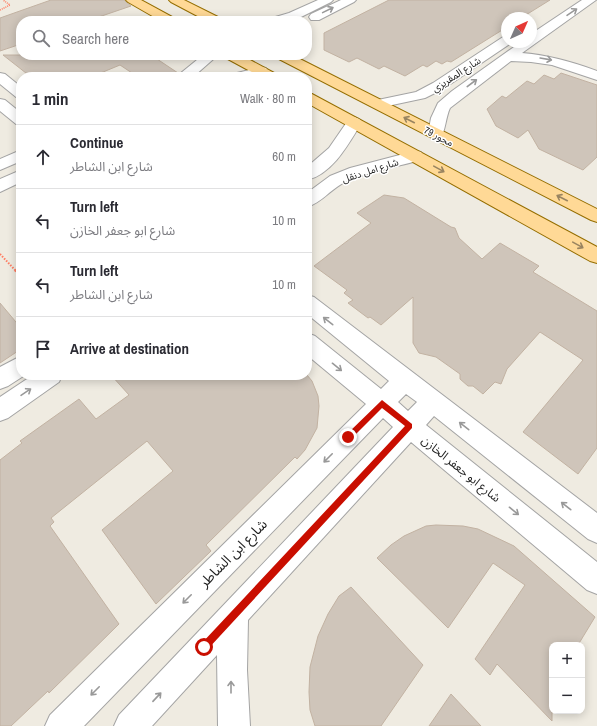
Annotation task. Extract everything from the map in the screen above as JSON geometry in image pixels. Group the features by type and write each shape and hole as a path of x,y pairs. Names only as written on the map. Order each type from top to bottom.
{"main road":[{"path":"132,0 161,16"},
{"path":"176,0 206,16"},
{"path":"240,60 262,72"},
{"name":"محور 79","path":"293,60 597,216"},
{"path":"312,99 597,256"}],"street":[{"path":"293,16 327,0"},
{"path":"312,18 350,0"},
{"name":"شارع المقريزي","path":"537,37 590,0"},
{"path":"537,40 597,65"},
{"name":"شارع المقريزي","path":"378,104 420,96 438,86 501,44"},
{"name":"شارع المقريزي","path":"436,134 438,118 443,106 456,94 520,48"},
{"path":"507,57 545,59 564,63 597,76"},
{"path":"192,72 205,60"},
{"path":"0,77 16,90"},
{"path":"438,86 445,92 456,94"},
{"path":"0,103 16,117"},
{"name":"شارع امل دنقل","path":"312,171 331,158 341,145 354,122"},
{"name":"شارع امل دنقل","path":"312,197 336,180 356,172 415,156"},
{"path":"0,165 16,157"},
{"path":"331,158 337,157 349,161 356,168 356,172"},
{"path":"0,186 16,178"},
{"path":"312,307 597,530"},
{"name":"شارع ابو جعفر الخازن","path":"312,346 597,580"},
{"path":"0,379 16,369"},
{"path":"0,410 44,380"},
{"name":"شارع ابن الشاطر","path":"60,726 405,380"},
{"path":"138,725 234,614 432,402"},
{"path":"234,614 231,650 234,726"}],"path":[{"path":"0,10 10,5 3,0"},
{"path":"0,254 16,271"}],"building":[{"path":"51,0 124,0 131,6 102,16 16,16 16,46 0,51 0,18"},
{"path":"389,0 550,0 531,12 501,12 501,31 451,62 447,61 442,64 436,61 427,67 423,65 405,76 384,66 379,69 357,58 349,62 324,50 324,33"},
{"path":"3,55 16,55 16,60 158,60 176,72 130,72 120,65 103,72 25,72"},
{"path":"561,73 597,85 597,157 583,170 539,149 528,130 518,138 496,126 487,109 502,96 506,98 527,81 534,84 544,75 554,79"},
{"path":"384,195 404,198 455,228 459,238 482,259 500,243 539,266 533,272 597,311 597,448 578,474 523,432 583,360 540,332 507,369 501,384 495,382 483,394 473,386 468,386 460,379 460,374 436,357 419,353 413,343 413,297 381,325 370,317 368,318 348,303 353,300 344,293 347,290 314,266 371,223 357,213"},
{"path":"0,303 16,322 16,352 0,363"},
{"path":"116,380 311,380 318,396 319,406 317,428 305,450 297,459 295,457 206,545 211,551 156,604 102,530 173,471 147,441 51,518 54,522 50,526 119,624 49,693 48,691 11,726 0,726 0,460 22,443 20,441 79,399 96,419 129,395"},
{"path":"426,526 463,526 478,529 514,546 595,617 580,642 549,642 549,714 552,714 552,721 497,664 490,675 475,659 525,585 493,563 448,628 377,558 391,545 404,536"},
{"path":"351,587 423,665 381,726 315,726 310,710 309,692 310,667 318,636 328,614 339,596"},
{"path":"451,694 481,726 429,726"}],"route":[{"path":"204,647 410,426 382,404 348,437"}]}
